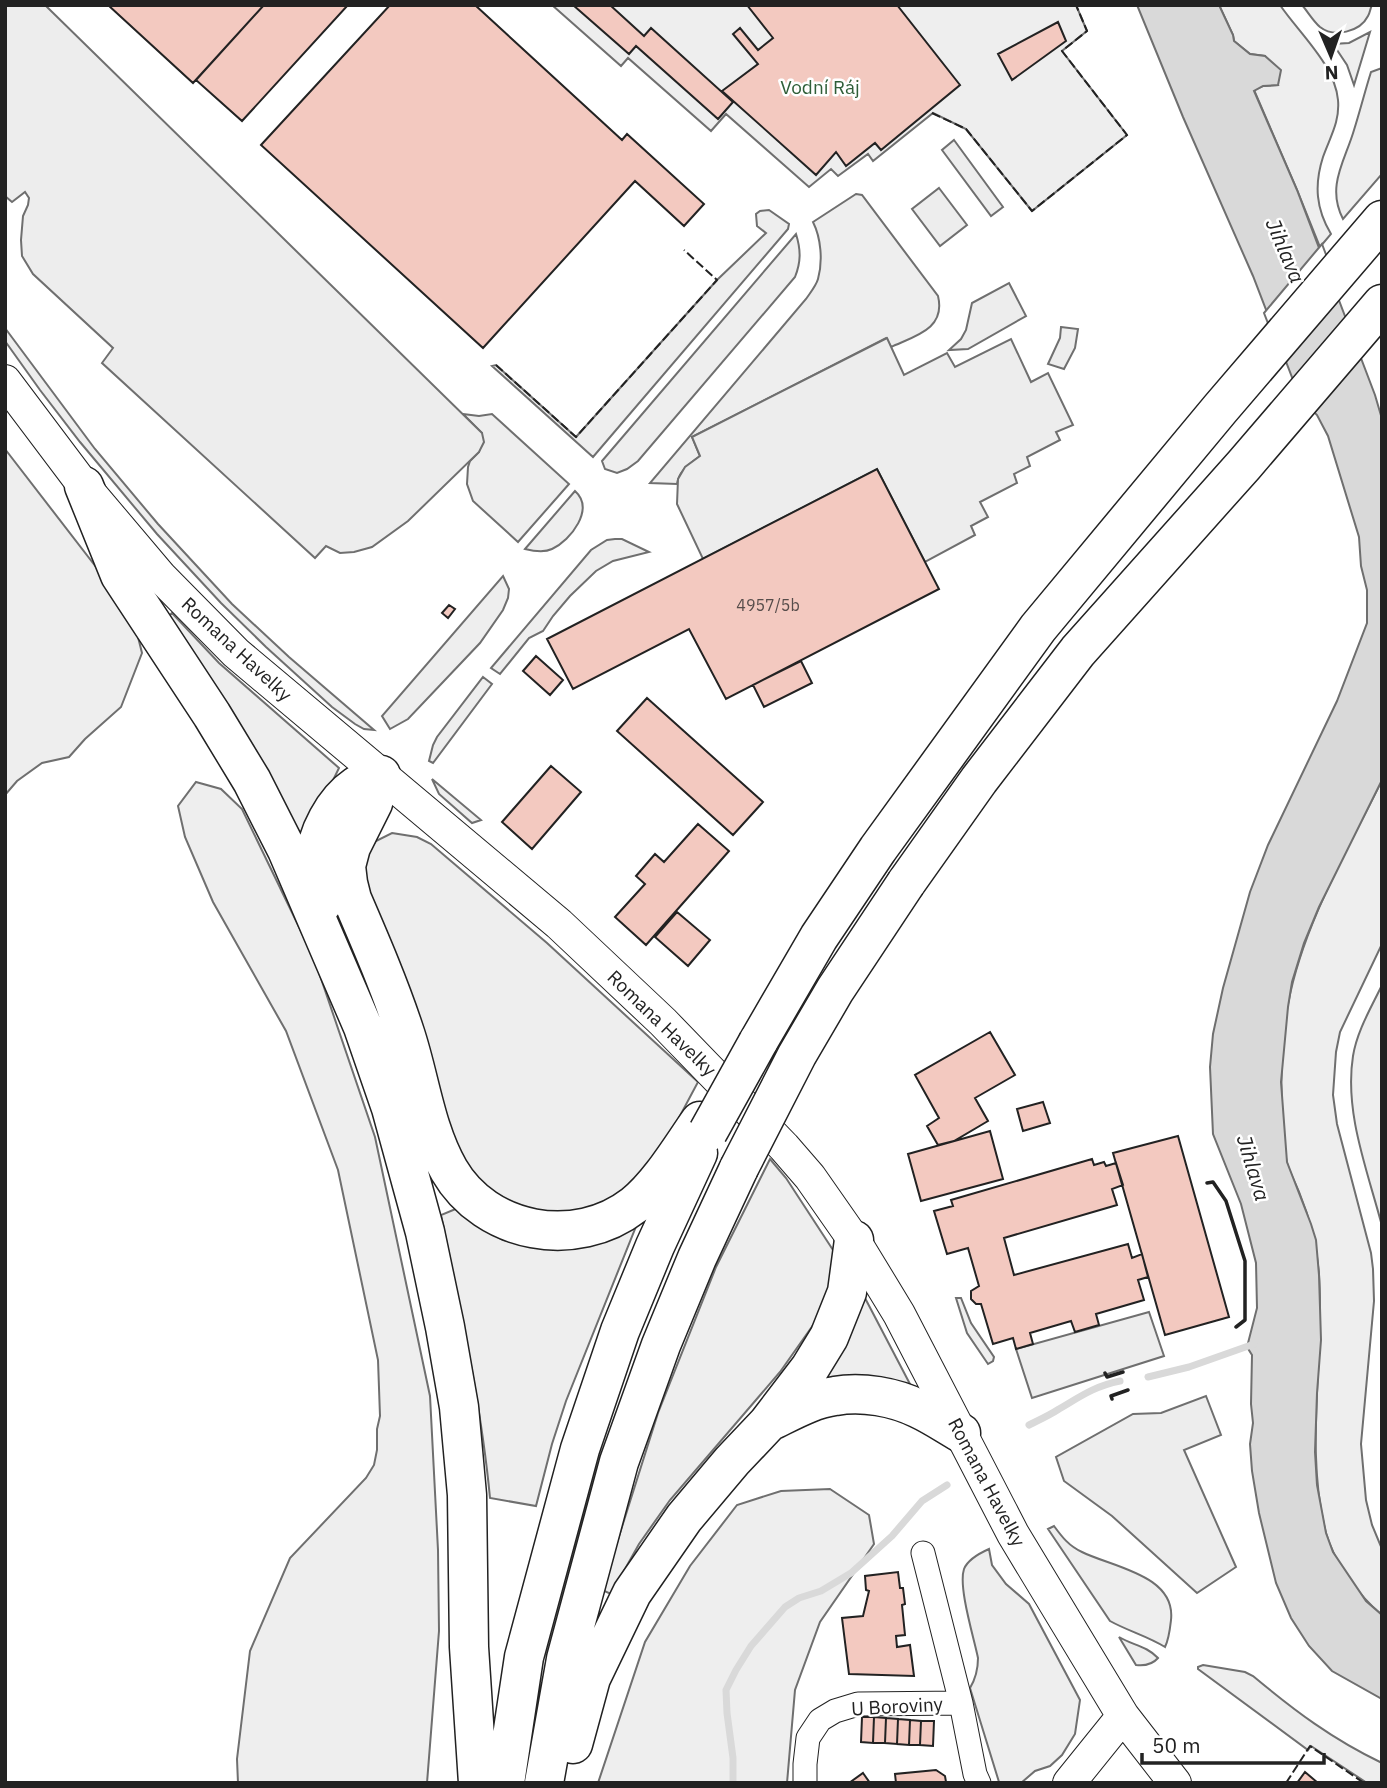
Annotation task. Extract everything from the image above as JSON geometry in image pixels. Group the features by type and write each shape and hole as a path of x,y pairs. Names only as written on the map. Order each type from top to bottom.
{"highway":[{"path":"381,775 373,803 351,847 346,866 348,883 406,1035 439,1150 462,1189 495,1215 527,1228 545,1231 566,1231 608,1221 634,1205 704,1126 758,1042 819,937 877,849 1038,628 1382,220"},
{"path":"544,1783 566,1659 619,1462 696,1258 797,1055 835,990 906,883 979,780 1078,651 1244,466 1382,304"},
{"path":"84,486 120,575 212,715 252,781 287,850 363,1027 391,1108 425,1232 459,1407 467,1495 469,1647 478,1783"},
{"path":"335,961 318,889 315,861 319,840 337,803 356,785 381,775"},
{"path":"505,1783 524,1657 580,1449 630,1307 704,1126"},
{"path":"562,1783 591,1678 632,1593 684,1518 768,1423 810,1368 828,1337 847,1292 853,1240"},
{"path":"768,1423 804,1406 834,1396 860,1394 885,1397 918,1408 961,1433"}],"street":[{"name":"Romana Havelky","path":"5,381 84,486 161,577 236,653 559,924 663,1022 810,1177 899,1314 1013,1534 1123,1716 1175,1783"},
{"path":"923,1553 961,1703"},
{"name":"U Boroviny","path":"806,1783 808,1738 820,1720 835,1711 858,1704 961,1703 979,1783"},
{"path":"1069,1783 1123,1716"}],"green space":[{"name":"Vodní Ráj","path":"552,5 1076,5 1087,31 1062,51 1127,135 1032,211 966,129 933,113 873,161 868,154 838,176 831,169 809,187 726,114 711,131 628,58 621,66"},
{"path":"1219,5 1280,5 1330,74 1338,100 1337,115 1318,177 1318,197 1322,215 1331,234 1320,247 1254,90 1278,85 1265,56 1250,54 1234,41"},
{"path":"1302,5 1372,5 1364,22 1339,33 1320,27"},
{"path":"1370,32 1354,85 1347,65 1333,44 1349,43"},
{"path":"1382,68 1382,174 1343,219 1336,196 1339,174 1371,72"},
{"path":"856,194 862,195 938,296 939,307 933,324 919,335 891,347 886,338 692,437 700,456 683,471 677,484 650,483 806,299 820,272 819,242 813,222"},
{"path":"769,210 789,224 788,229 593,457 492,366 496,365 576,437 717,280 766,233 757,226 756,214"},
{"path":"796,234 800,256 795,277 638,461 617,473 605,469 602,461"},
{"path":"5,328 95,449 158,524 232,604 374,730 364,729 332,707 221,603 157,534 40,390 5,341"},
{"path":"463,414 492,414 569,484 518,542 473,501 467,484 468,467 479,452 482,433"},
{"path":"5,449 113,589 136,629 142,653 121,707 69,757 42,763 17,781 5,795"},
{"path":"575,491 583,506 582,515 573,531 559,545 549,550 525,549"},
{"path":"622,539 649,552 613,561 596,571 570,596 543,631 529,638 500,674 491,668 591,550 607,540"},
{"path":"503,576 509,589 508,598 480,643 408,719 390,729 382,716"},
{"path":"172,613 219,663 339,768 303,842 166,619"},
{"path":"483,677 492,684 433,763 429,761 437,737"},
{"path":"432,779 481,820 472,823 439,794"},
{"path":"1382,780 1382,944 1340,1032 1333,1095 1337,1124 1373,1269 1374,1301 1361,1444 1366,1500 1382,1549 1382,1615 1356,1588 1341,1567 1326,1533 1316,1469 1320,1339 1317,1253 1310,1222 1286,1158 1281,1080 1288,1004 1304,946 1328,889"},
{"path":"196,782 221,789 242,809 314,958 375,1137 430,1396 438,1550 439,1631 427,1783 238,1783 237,1759 250,1651 290,1558 366,1478 374,1465 380,1416 378,1360 338,1170 286,1031 213,902 185,837 178,806"},
{"path":"392,833 417,837 431,844 547,943 698,1082 657,1159 622,1196 575,1217 507,1209 460,1162 377,921 364,875 370,849 376,841"},
{"path":"1382,985 1382,1226 1359,1142 1351,1077 1358,1038"},
{"path":"770,1159 786,1178 833,1250 833,1276 823,1311 780,1372 670,1500 639,1544 611,1594 602,1590 658,1413 716,1267"},
{"path":"458,1208 474,1223 503,1240 538,1247 639,1219 566,1401 536,1506 490,1498 476,1391 441,1215"},
{"path":"865,1298 911,1386 812,1384"},
{"path":"956,1298 961,1298 971,1323 994,1357 988,1364 967,1333"},
{"path":"830,1489 869,1515 874,1544 820,1622 795,1690 787,1783 598,1783 645,1642 690,1566 737,1505 781,1491"},
{"path":"1054,1526 1077,1550 1140,1575 1163,1592 1170,1605 1171,1620 1165,1647 1110,1621 1048,1529"},
{"path":"989,1549 992,1565 1006,1584 1029,1604 1080,1700 1075,1734 1062,1755 1050,1766 1035,1771 1021,1783 999,1782 970,1688 976,1674 978,1658 963,1588 964,1569 978,1554"},
{"path":"1119,1637 1158,1658 1148,1665 1136,1665"},
{"path":"1203,1665 1245,1672 1253,1676 1314,1724 1382,1763 1382,1783 1367,1783 1311,1746 1308,1750 1198,1669"}],"shaded area":[{"path":"5,5 45,5 482,433 484,442 479,452 408,521 372,547 340,553 326,546 315,558 102,363 113,348 33,274 22,256 23,216 29,198 25,192 12,202 5,196"},
{"path":"954,140 1003,207 991,216 942,150"},
{"path":"939,188 967,225 940,246 912,209"},
{"path":"1009,283 1026,316 968,349 949,350 966,330 972,303"},
{"path":"1061,327 1078,329 1075,348 1064,369 1048,364 1060,338"},
{"path":"887,338 904,375 947,353 955,367 1011,339 1031,382 1048,373 1073,425 1056,432 1060,440 1027,457 1030,466 1014,474 1017,483 980,502 988,517 971,526 975,535 925,562 877,469 703,559 677,504 678,479 685,467 700,456 692,437"},
{"path":"1149,1312 1164,1356 1032,1398 1016,1349"},
{"path":"1206,1396 1221,1435 1184,1450 1236,1567 1197,1593 1112,1516 1064,1481 1056,1457 1133,1414 1161,1413"}],"water":[{"name":"Jihlava","path":"1137,5 1219,5 1234,41 1250,54 1265,56 1281,70 1278,85 1263,86 1254,91 1297,190 1382,419 1382,780 1304,943 1292,982 1281,1082 1287,1162 1316,1240 1321,1340 1315,1452 1317,1485 1326,1533 1333,1552 1366,1601 1382,1615 1382,1699 1332,1671 1309,1646 1291,1618 1276,1583 1259,1513 1250,1444 1253,1423 1252,1355 1247,1347 1257,1308 1256,1263 1241,1204 1213,1134 1210,1067 1213,1034 1223,988 1250,892 1268,845 1337,701 1367,623 1367,590 1361,566 1359,537 1328,436 1317,415 1300,398 1253,276"}],"pier":[{"path":"1322,244 1341,294 1283,362 1264,313"}],"building":[{"path":"108,5 264,5 193,83"},
{"path":"264,5 348,5 242,121 196,80"},
{"path":"390,5 475,5 622,140 627,134 704,204 684,226 635,181 483,348 261,145"},
{"path":"573,5 610,5 644,36 651,28 733,102 718,119 636,46 629,54"},
{"path":"747,5 897,5 960,85 881,150 875,143 846,166 836,152 816,175 722,91 758,64 733,34 740,28 758,50 773,38"},
{"path":"1058,22 1066,41 1012,80 998,54"},
{"path":"877,469 939,589 726,699 689,629 573,689 547,639"},
{"path":"449,605 455,609 448,618 442,613"},
{"path":"536,656 563,680 550,695 523,671"},
{"path":"801,661 812,683 764,707 753,685"},
{"path":"647,698 763,802 733,835 617,731"},
{"path":"551,766 581,792 532,849 502,822"},
{"path":"698,824 729,851 646,945 615,917 645,884 636,876 655,854 664,862"},
{"path":"677,912 710,940 688,966 655,937"},
{"path":"990,1032 1015,1075 975,1098 988,1121 954,1141 938,1145 927,1126 939,1118 915,1075"},
{"path":"1043,1102 1050,1123 1023,1131 1017,1109"},
{"path":"990,1131 1003,1179 921,1201 908,1154"},
{"path":"1178,1136 1229,1317 1165,1335 1113,1153"},
{"path":"1092,1159 1094,1165 1116,1163 1123,1185 1112,1189 1117,1205 1004,1238 1014,1275 1128,1244 1132,1258 1142,1254 1148,1277 1138,1280 1144,1300 1096,1314 1099,1325 1075,1332 1071,1321 1030,1333 1033,1344 1016,1349 1013,1338 993,1344 981,1304 976,1304 971,1299 971,1291 979,1286 968,1248 947,1254 934,1211 953,1206 951,1200"},
{"path":"898,1572 905,1604 902,1605 905,1635 896,1636 897,1647 910,1645 914,1676 849,1674 842,1618 863,1616 869,1591 866,1590 865,1576"},
{"path":"862,1717 874,1717 873,1743 861,1742"},
{"path":"874,1717 886,1718 885,1743 873,1743"},
{"path":"886,1718 898,1719 897,1744 885,1743"},
{"path":"898,1719 910,1720 909,1745 897,1744"},
{"path":"910,1720 921,1721 920,1745 909,1745"},
{"path":"921,1721 934,1721 933,1746 920,1745"},
{"path":"936,1770 945,1776 946,1782 896,1783 895,1774"},
{"path":"1305,1772 1318,1783 1297,1783"},
{"path":"863,1773 870,1783 849,1783"}],"waterway":[{"path":"1148,1377 1189,1367 1254,1344"},
{"path":"1029,1425 1088,1392 1120,1381"},
{"path":"733,1783 726,1690 751,1646 785,1607 799,1598 821,1591 851,1573 892,1536 922,1501 947,1485"}],"fence":[{"path":"932,113 966,129 1032,211 1127,135 1062,51 1087,31 1076,5"},
{"path":"496,365 576,437 717,280 684,250"},
{"path":"1286,1783 1310,1746 1364,1783"}],"wall":[{"path":"1207,1183 1213,1182 1226,1201 1245,1261 1245,1320 1236,1327"},
{"path":"1105,1373 1107,1377 1123,1372"},
{"path":"1112,1399 1111,1396 1128,1390"}]}
